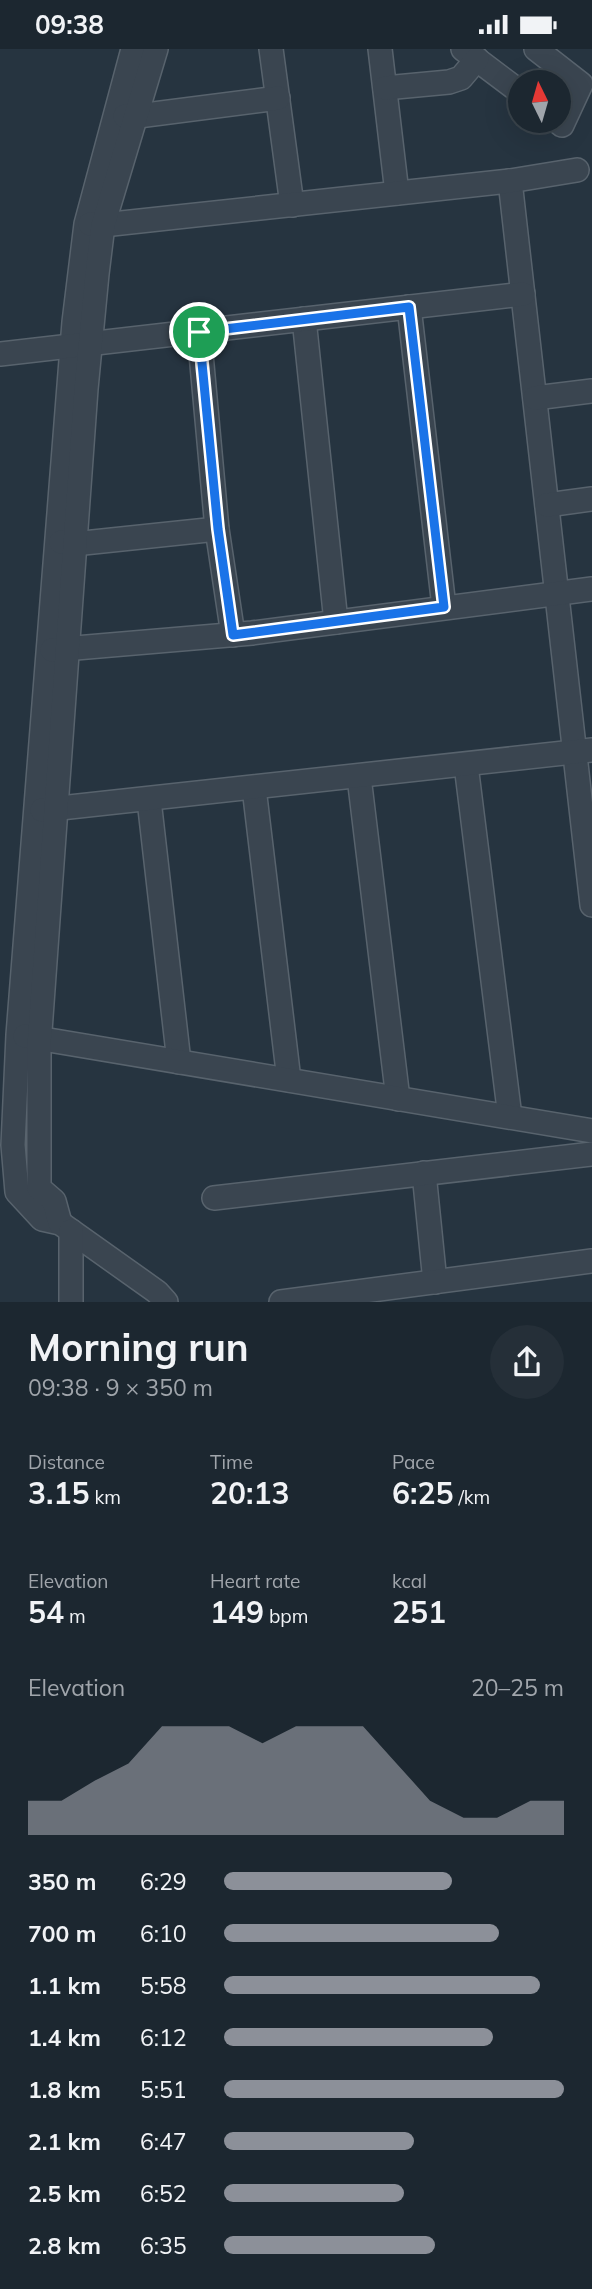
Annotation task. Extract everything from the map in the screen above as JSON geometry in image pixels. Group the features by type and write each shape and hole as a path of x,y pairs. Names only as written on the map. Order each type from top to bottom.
{"street":[{"path":"126,116 133,49"},
{"path":"19,1191 38,1165 29,1037 81,345 94,225 126,116 156,49"},
{"path":"271,49 292,205"},
{"path":"380,49 397,193"},
{"path":"536,49 563,70"},
{"path":"385,88 449,82 461,78 470,54 508,83"},
{"path":"571,76 581,84 571,106"},
{"path":"126,116 278,98"},
{"path":"94,225 510,181 577,170"},
{"path":"510,181 557,592 583,752 592,905"},
{"path":"0,354 523,294"},
{"path":"409,307 444,607"},
{"path":"304,319 336,622"},
{"path":"199,332 218,529 233,635"},
{"path":"535,398 592,391"},
{"path":"547,505 592,499"},
{"path":"66,543 218,529"},
{"path":"58,650 233,635 592,589"},
{"path":"46,810 583,752"},
{"path":"466,765 510,1117"},
{"path":"359,777 398,1099"},
{"path":"254,788 289,1080"},
{"path":"149,800 179,1062"},
{"path":"29,1037 592,1131"},
{"path":"29,1037 14,1093 7,1168 19,1191 41,1219 65,1227 166,1302"},
{"path":"214,1198 592,1154"},
{"path":"7,1168 38,1165"},
{"path":"424,1173 435,1282"},
{"path":"65,1227 71,1302"},
{"path":"281,1302 592,1261"}],"route":[{"path":"409,307 444,607 233,635 218,529 199,332 409,307"}]}
